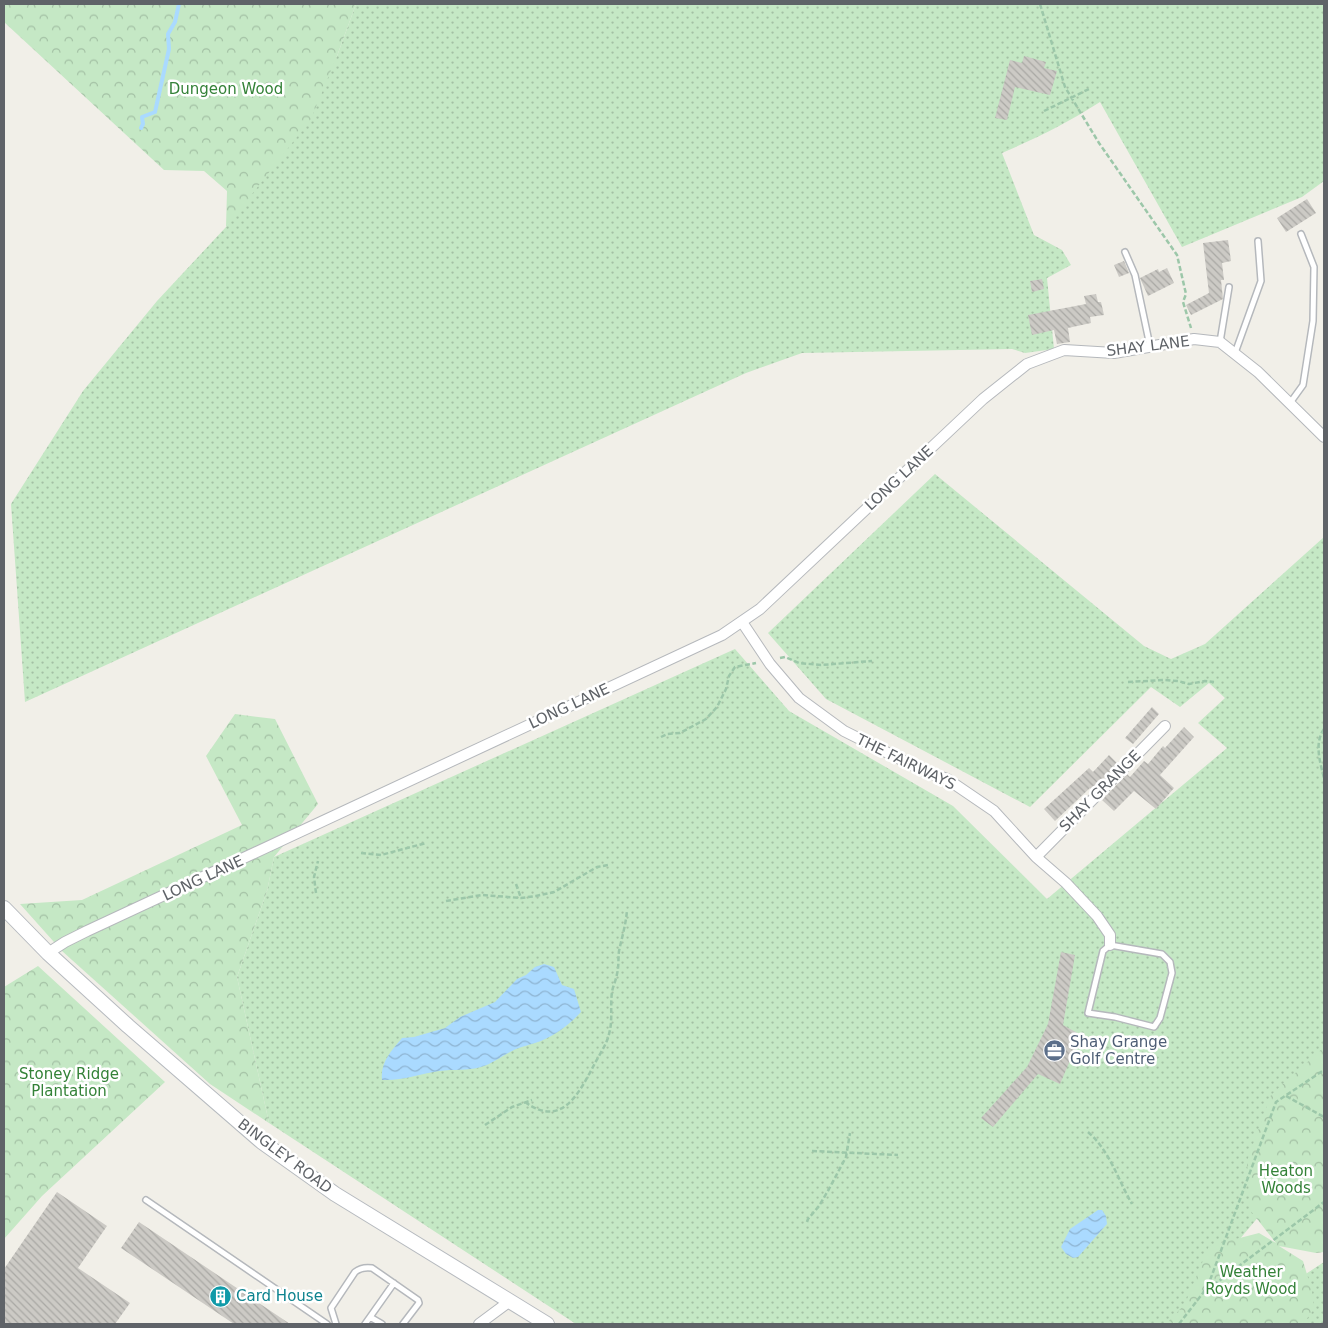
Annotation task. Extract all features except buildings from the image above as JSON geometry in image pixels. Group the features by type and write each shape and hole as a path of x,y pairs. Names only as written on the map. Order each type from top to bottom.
{"main road":[{"name":"BINGLEY ROAD","path":"4,908 48,953 128,1026 262,1142 335,1194 547,1324"}],"street":[{"name":"SHAY LANE","path":"1027,364 1064,350 1114,353 1194,339 1220,342"},
{"path":"1220,342 1258,372 1324,437"},
{"name":"LONG LANE","path":"48,953 87,931 722,635 760,609 984,398 1027,364"},
{"name":"THE FAIRWAYS","path":"742,622 770,664 799,698 844,730 924,771 947,780 994,811 1096,916 1110,935 1110,945"},
{"name":"SHAY GRANGE","path":"1036,856 1165,726"},
{"path":"479,1324 510,1301"}],"lane":[{"path":"1290,403 1303,385 1313,321 1314,267 1301,234"},
{"path":"1235,354 1261,280 1258,241"},
{"path":"1125,252 1134,275 1150,346"},
{"path":"1220,342 1229,287"},
{"path":"1110,945 1162,954 1170,962 1172,973 1160,1018 1154,1027 1115,1017 1088,1013 1103,951 1110,945"},
{"path":"146,1200 325,1324"},
{"path":"336,1324 331,1308 356,1271 367,1268 372,1268 418,1300 419,1303 403,1324"},
{"path":"366,1324 394,1283"},
{"path":"370,1317 382,1324"}],"path":[{"path":"1040,4 1065,87 1099,142 1177,256 1186,294 1183,302 1194,339"},
{"path":"1044,111 1089,89"},
{"path":"776,658 785,656 799,663 821,666 872,661"},
{"path":"661,737 667,734 680,733 706,719 717,707 726,689 729,676 735,667 760,662"},
{"path":"1128,682 1164,680 1189,684 1205,681 1214,682"},
{"path":"1324,729 1320,735 1318,753 1324,778"},
{"path":"361,853 380,855 426,843"},
{"path":"316,893 314,877 318,861"},
{"path":"446,901 482,894 521,898 554,892 597,867 608,865"},
{"path":"516,884 521,898"},
{"path":"525,1102 533,1108 555,1112 566,1107 576,1097 593,1066 609,1035 612,992 626,925 626,910"},
{"path":"1179,1324 1209,1283 1276,1102 1324,1070"},
{"path":"1286,1096 1324,1117"},
{"path":"485,1125 501,1113 532,1100"},
{"path":"1088,1132 1110,1159 1132,1204"},
{"path":"807,1222 829,1189 847,1153 850,1133"},
{"path":"812,1152 898,1155"},
{"path":"1203,1293 1324,1202"}],"green space":[{"name":"Dungeon Wood","path":"4,4 356,4 311,119 226,227 227,191 204,171 164,170 4,22"},
{"path":"356,4 1324,4 1324,181 1302,197 1182,247 1100,102 1053,129 1002,153 1034,235 1062,250 1071,265 1047,278 1054,349 1025,353 1012,349 802,353 746,373 25,702 11,504 83,391 157,301 226,227 337,56"},
{"name":"Heaton Woods","path":"935,474 1144,646 1171,659 1205,644 1324,537 1324,1135 1323,1140 1228,1253 1177,1324 576,1324 269,1123 237,977 267,891 274,857 735,649 789,711 953,806 1047,899 1227,748 1198,723 1225,698 1209,683 1180,707 1151,687 1030,807 826,699 768,633"},
{"path":"235,714 275,719 318,804 274,857 267,891 237,977 269,1123 210,1084 62,951 20,904 82,900 242,825 206,756"},
{"name":"Stoney Ridge Plantation","path":"38,966 165,1082 42,1196 4,1239 4,987"},
{"path":"1324,1047 1324,1252 1316,1253 1279,1246 1303,1261 1312,1291 1314,1309 1303,1324 1166,1324 1185,1304 1209,1246 1259,1233 1276,1243 1250,1210 1247,1161 1271,1095"},
{"path":"1324,1262 1324,1324 1298,1324 1313,1303 1295,1281"}],"water":[{"path":"544,964 554,967 562,985 574,989 581,1012 562,1029 547,1038 515,1049 481,1067 439,1071 382,1080 385,1063 402,1038 414,1037 445,1028 460,1017 495,1002 517,979 526,975 535,967"},
{"path":"1098,1210 1102,1210 1106,1216 1107,1224 1078,1257 1073,1258 1066,1254 1061,1247 1070,1229"}],"waterway":[{"path":"141,128 143,124 142,117 155,112 169,49 168,34 175,22 179,4"}],"place":[{"name":"Shay Grange Golf Centre","path":"1054,1051"},
{"name":"Card House","path":"220,1296"}],"park label":[{"name":"Weather Royds Wood","path":"1251,1280"}]}
